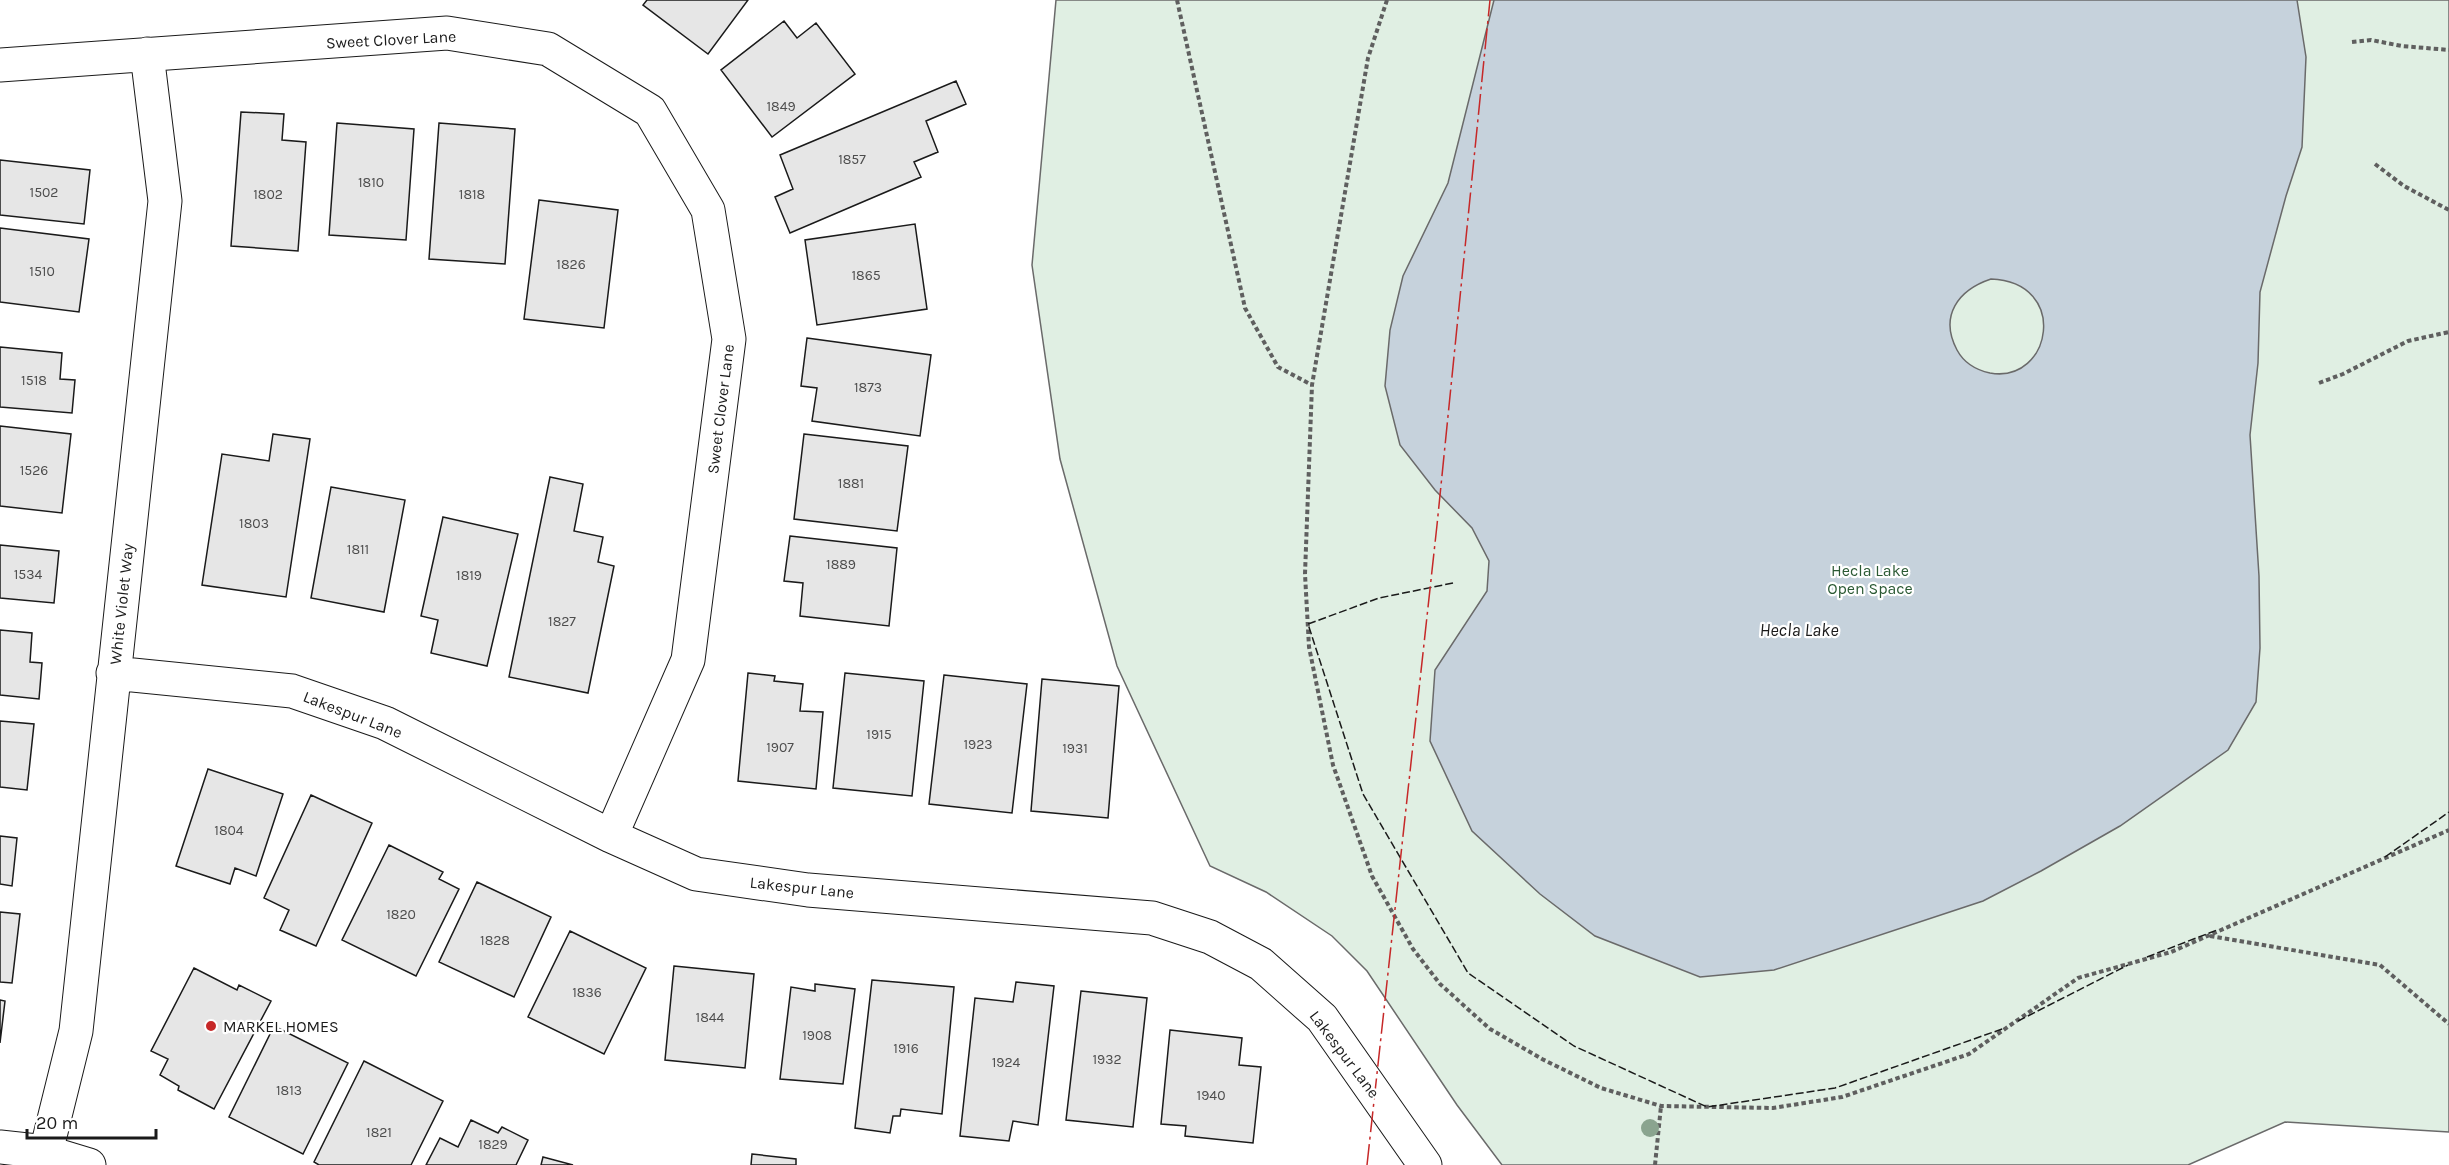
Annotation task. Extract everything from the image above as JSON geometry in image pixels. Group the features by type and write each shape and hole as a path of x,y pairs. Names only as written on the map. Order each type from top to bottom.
{"street":[{"name":"Sweet Clover Lane","path":"0,65 447,33 548,49 650,111 708,210 729,339 688,660 611,836"},
{"name":"White Violet Way","path":"46,1152 76,1031 165,201 147,54"},
{"name":"Lakespur Lane","path":"113,674 292,691 385,723 611,836 696,874 808,890 1152,918 1210,937 1262,964 1322,1018 1425,1165"},
{"path":"0,1147 46,1152 89,1165"}],"path":[{"path":"1177,0 1245,308 1278,367 1312,385"},
{"path":"1387,0 1368,58 1312,385 1305,574 1309,647 1333,765 1372,876 1413,949 1440,984 1490,1029 1542,1059 1601,1088 1661,1106 1773,1108 1842,1097 1969,1054 2078,978 2171,952 2449,830"},
{"path":"2352,42 2371,40 2402,46 2449,50"},
{"path":"2375,164 2404,186 2449,210"},
{"path":"2319,384 2408,340 2449,332"},
{"path":"2208,935 2380,965 2449,1024"},
{"path":"1655,1165 1661,1106"}],"green space":[{"name":"Hecla Lake Open Space","path":"1056,0 2449,0 2449,1132 2285,1122 2188,1165 1502,1165 1457,1105 1367,971 1332,936 1266,892 1210,866 1117,666 1060,459 1032,265"}],"water":[{"name":"Hecla Lake","path":"1494,0 2297,0 2306,57 2302,147 2260,292 2258,363 2250,435 2259,576 2260,648 2256,702 2228,750 2120,826 1983,901 1774,970 1700,977 1595,936 1540,894 1472,831 1430,741 1435,670 1487,591 1489,561 1472,528 1435,490 1400,445 1385,386 1390,330 1403,276 1448,183","holes":["1991,279 2016,284 2033,296 2042,313 2043,331 2038,349 2027,363 2011,372 1990,373 1980,370 1963,359 1957,350 1952,338 1951,315 1961,297 1979,284"]}],"building":[{"path":"647,0 748,0 708,54 643,5"},
{"path":"784,21 797,38 816,23 855,74 772,137 721,70"},
{"path":"956,81 966,104 926,121 938,152 914,162 921,177 790,233 775,197 793,189 780,155"},
{"path":"241,112 284,114 282,140 306,142 298,251 231,246"},
{"path":"337,123 414,129 406,240 329,235"},
{"path":"439,123 515,129 505,264 429,259"},
{"path":"0,160 90,170 84,224 0,215"},
{"path":"539,200 618,210 604,328 524,319"},
{"path":"915,224 927,309 817,325 805,240"},
{"path":"0,228 89,239 79,312 0,302"},
{"path":"807,338 931,355 920,436 812,421 817,388 801,386"},
{"path":"0,347 62,353 60,379 75,380 72,413 0,407"},
{"path":"0,426 71,434 62,513 0,506"},
{"path":"273,434 310,439 286,597 202,585 222,454 269,461"},
{"path":"804,434 908,446 897,531 794,519"},
{"path":"550,477 583,484 574,531 603,537 598,562 614,566 588,693 509,677"},
{"path":"331,487 405,500 384,612 311,598"},
{"path":"443,517 518,534 487,666 431,653 438,620 421,616"},
{"path":"790,536 897,548 889,626 800,616 803,583 784,581"},
{"path":"0,545 59,551 54,603 0,598"},
{"path":"0,630 32,633 30,662 42,663 39,699 0,695"},
{"path":"748,673 775,676 774,681 803,684 800,711 823,712 816,789 738,781"},
{"path":"845,673 924,681 912,796 833,788"},
{"path":"944,675 1027,684 1012,813 929,804"},
{"path":"1042,679 1119,686 1108,818 1031,811"},
{"path":"0,721 34,724 27,790 0,787"},
{"path":"208,769 283,794 256,876 235,868 230,884 176,866"},
{"path":"311,795 372,823 316,946 280,930 289,910 264,898"},
{"path":"0,836 17,838 12,886 0,884"},
{"path":"389,845 443,872 439,879 459,889 416,976 342,940"},
{"path":"477,882 551,917 514,997 439,962"},
{"path":"0,912 20,914 12,983 0,982"},
{"path":"570,931 646,968 604,1054 528,1017"},
{"path":"674,966 754,974 745,1068 665,1060"},
{"name":"MARKEL HOMES","path":"194,968 237,990 239,985 271,1001 214,1109 178,1090 179,1086 160,1075 168,1059 151,1051"},
{"path":"872,980 954,987 942,1114 901,1109 900,1116 893,1116 890,1133 855,1128"},
{"path":"1016,982 1054,986 1038,1125 1013,1121 1009,1141 960,1136 975,998 1013,1002"},
{"path":"815,984 855,989 843,1084 780,1079 791,987 815,991"},
{"path":"1081,991 1147,998 1133,1127 1066,1120"},
{"path":"0,1000 5,1001 0,1043"},
{"path":"274,1026 348,1063 303,1154 229,1117"},
{"path":"1170,1030 1242,1038 1239,1065 1261,1067 1253,1143 1185,1136 1186,1126 1161,1124"},
{"path":"364,1061 443,1101 411,1165 319,1165 314,1162"},
{"path":"471,1120 498,1133 502,1127 528,1140 516,1165 426,1165 440,1138 458,1147"},
{"path":"752,1154 796,1159 796,1165 751,1165"},
{"path":"543,1157 573,1165 541,1165"}],"fence":[{"path":"1453,583 1379,598 1308,624 1363,794 1468,973 1574,1046 1707,1107 1835,1088 2005,1028"},
{"path":"2385,857 2449,812"},
{"path":"2147,957 2217,930"},
{"path":"2018,1021 2128,965"}],"power":[{"path":"1367,1165 1437,525 1490,0"}],"place":[{"name":"MARKEL HOMES","path":"211,1026"}]}
